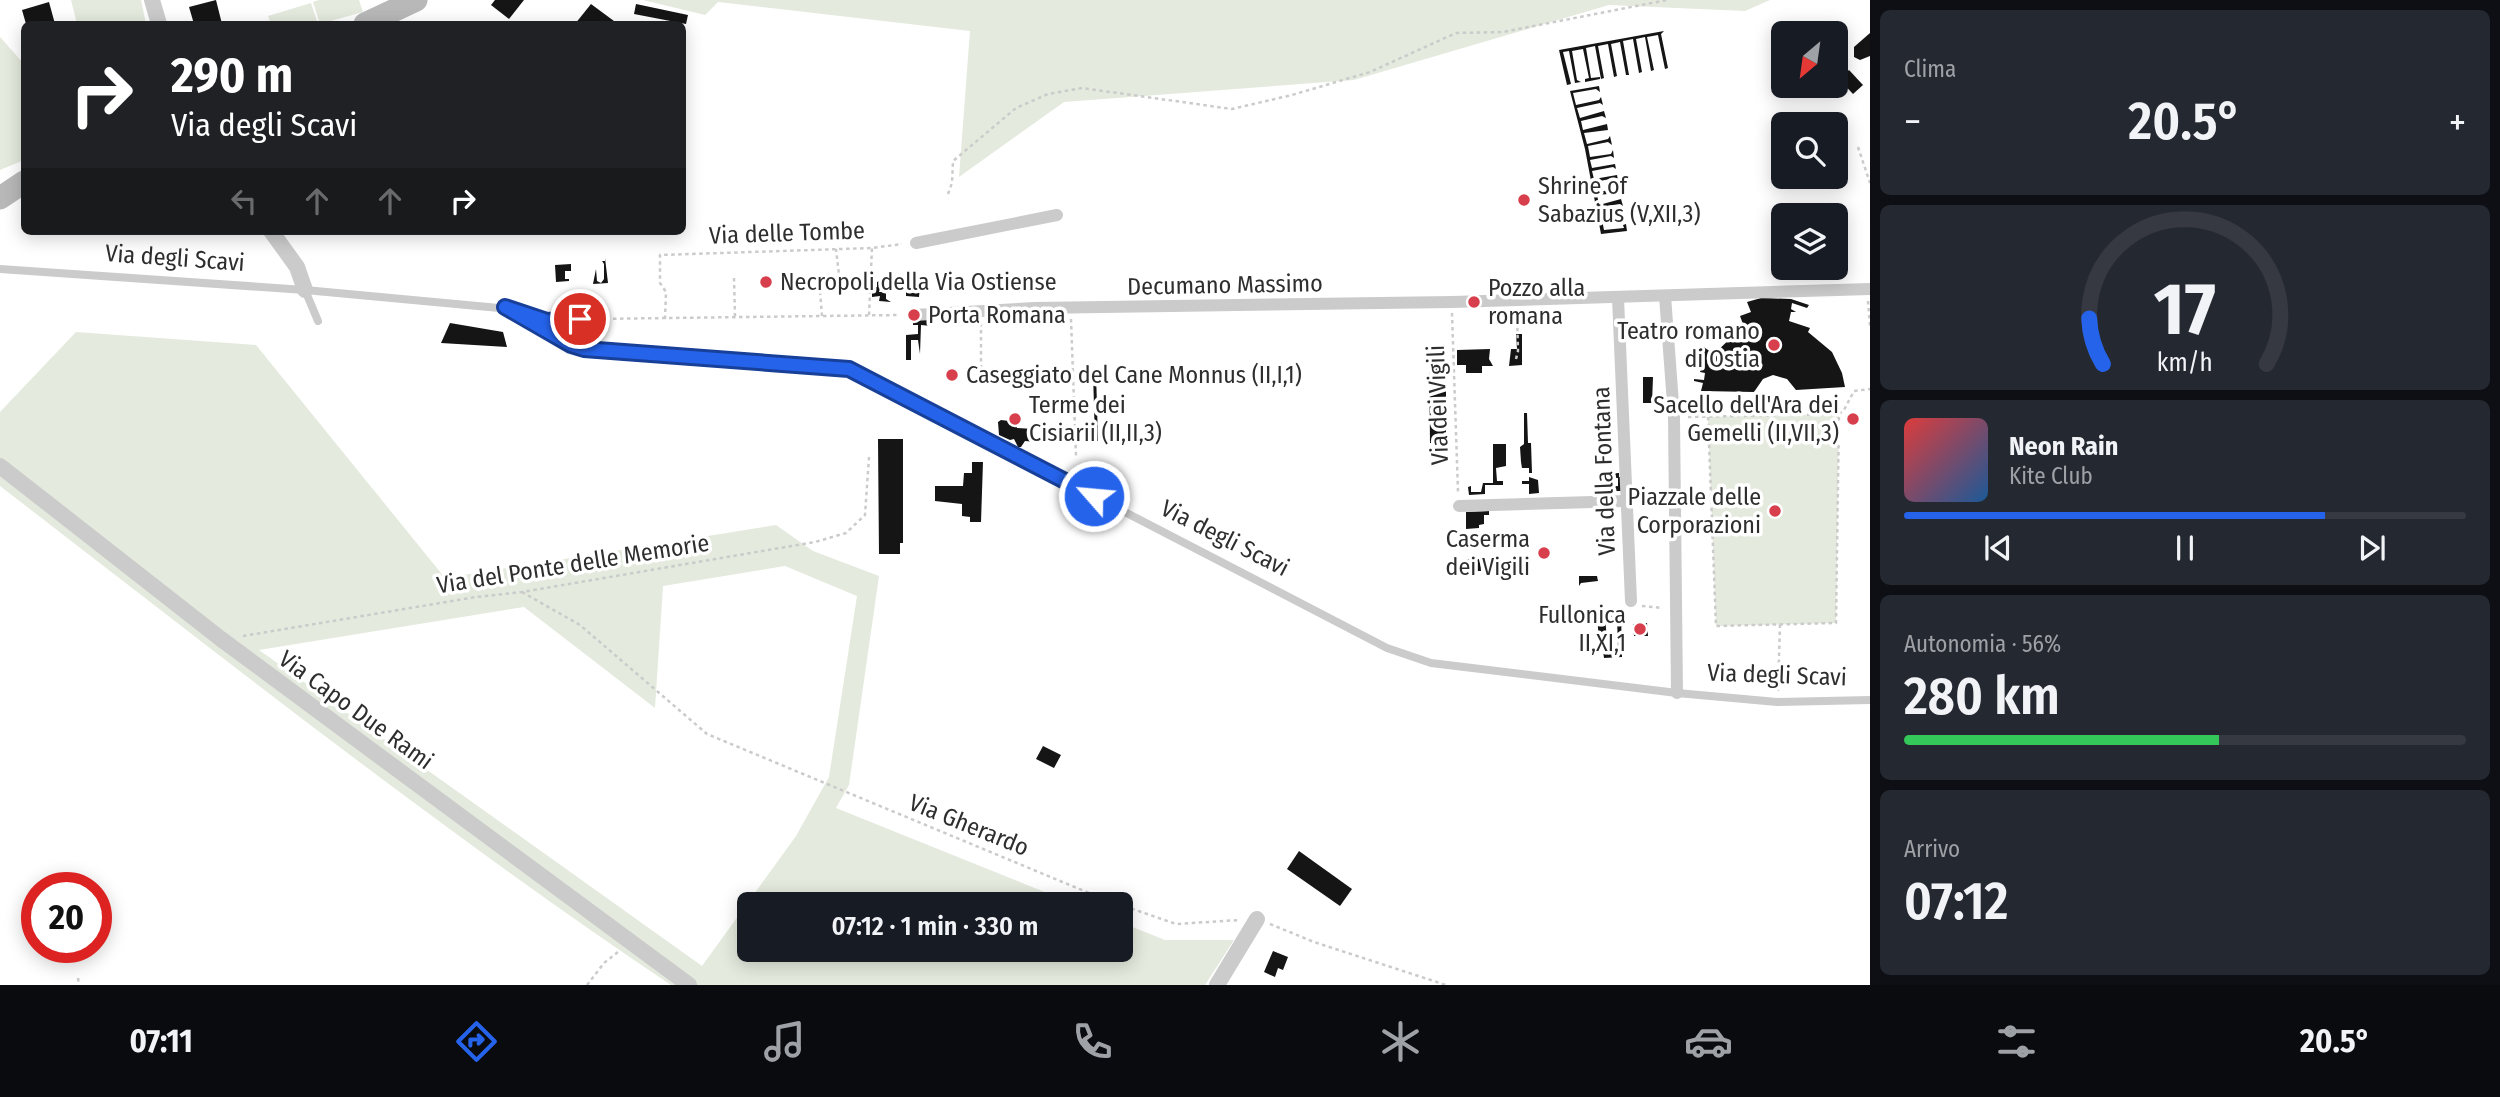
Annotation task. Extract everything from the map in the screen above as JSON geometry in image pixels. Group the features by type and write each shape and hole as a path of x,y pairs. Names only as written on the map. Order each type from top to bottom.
{"main road":[{"path":"371,21 416,0"},
{"path":"0,198 21,184"}],"street":[{"path":"152,0 158,21"},
{"path":"916,243 1057,215"},
{"name":"Via degli Scavi","path":"274,235 297,267 305,290"},
{"name":"Decumano Massimo","path":"914,315 981,310 1516,301 1869,290"},
{"path":"1665,296 1674,417 1677,693"},
{"name":"Via della Fontana","path":"1618,298 1630,601"},
{"name":"Via Capo Due Rami","path":"0,466 221,639 689,985"},
{"path":"1458,506 1626,501"},
{"path":"1217,985 1256,919"}],"lane":[{"name":"Via degli Scavi","path":"0,269 505,307 547,321 580,319"},
{"path":"305,290 318,321"},
{"name":"Via degli Scavi","path":"505,307 571,345 584,349 849,369 1387,648 1432,663 1677,693 1777,702 1870,700"}],"path":[{"path":"948,194 952,183 953,161 1016,108 1048,94 1082,88 1232,109 1370,72 1456,33 1503,32 1667,0"},
{"path":"1858,147 1870,183"},
{"name":"Via delle Tombe","path":"665,320 666,292 660,283 660,255 872,248 916,243"},
{"path":"869,315 872,248"},
{"path":"822,316 819,278 832,281 839,275 836,249"},
{"path":"734,278 735,318"},
{"path":"1869,290 1870,326"},
{"path":"1516,301 1519,334 1516,359"},
{"name":"Via dei Vigili","path":"1452,302 1458,506"},
{"path":"1071,308 1076,456"},
{"path":"981,310 981,379 1072,377"},
{"path":"580,319 914,315"},
{"path":"1674,417 1839,414 1854,391 1870,389"},
{"path":"1708,417 1716,626 1836,623 1839,414"},
{"name":"Via del Ponte delle Memorie","path":"221,639 476,597 522,592 815,542 846,533 865,515 869,457"},
{"name":"Via Gherardo","path":"522,592 580,625 706,734 1089,893 1176,924 1256,919 1314,942 1446,985"},
{"path":"1630,601 1648,607 1677,608"},
{"path":"1777,702 1780,624"},
{"path":"587,985 604,963 632,941"},
{"path":"78,978 79,985"}],"shaded area":[{"path":"71,0 141,0 145,21 76,21"},
{"path":"359,0 363,12 331,21 319,21 313,2"},
{"path":"643,0 1770,0 1745,11 1609,5 1354,80 1064,102 959,177 970,31 718,2 705,15"},
{"path":"311,3 317,21 270,21 268,16"},
{"path":"0,37 21,61 21,161 0,170"},
{"path":"76,332 256,345 445,578 776,525 813,551 879,576 849,785 836,808 1045,892 756,892 796,836 829,777 857,596 785,566 663,586 655,708 524,607 259,650 702,966 737,918 737,962 1133,962 1133,927 1165,940 1234,940 1205,985 671,985 415,804 0,486 0,412"},
{"name":"Piazzale delle Corporazioni","path":"1839,414 1836,623 1716,626 1708,417"}],"building":[{"path":"216,0 221,21 193,21 189,7"},
{"path":"495,0 524,0 509,19 491,5"},
{"path":"49,2 54,21 25,21 22,10"},
{"path":"591,4 614,21 577,21"},
{"path":"636,4 688,15 686,24 686,21 634,14"},
{"path":"1664,31 1661,34 1668,68 1665,69 1658,35 1647,37 1654,70 1651,71 1645,37 1636,39 1642,72 1639,73 1633,39 1623,41 1629,75 1626,75 1620,42 1611,44 1617,76 1614,77 1608,44 1598,46 1604,78 1601,79 1595,46 1586,48 1591,78 1600,79 1585,82 1585,79 1589,78 1583,49 1572,51 1577,80 1581,82 1575,83 1569,51 1563,52 1571,84 1567,85 1559,50"},
{"path":"1870,33 1870,56 1860,60 1854,57 1854,47"},
{"path":"1848,71 1863,85 1853,94 1848,89"},
{"path":"1599,86 1600,92 1596,89 1573,93 1576,105 1599,100 1601,97 1603,105 1600,103 1577,108 1580,118 1604,111 1606,118 1602,116 1581,121 1583,130 1607,124 1608,130 1584,133 1587,144 1608,139 1610,136 1612,145 1608,142 1588,146 1590,157 1611,154 1613,150 1614,158 1611,156 1590,160 1592,168 1615,164 1616,169 1613,167 1592,171 1594,179 1617,175 1618,180 1615,178 1595,182 1597,192 1617,189 1619,186 1620,193 1597,195 1599,205 1621,199 1623,206 1620,204 1599,207 1602,218 1624,212 1625,218 1602,220 1604,230 1624,228 1623,225 1626,224 1627,231 1601,234 1585,149 1570,91"},
{"path":"605,258 608,283 593,284 596,269 597,281 601,283 604,279 602,261 605,261"},
{"path":"571,264 571,271 565,271 565,279 569,281 556,282 555,265"},
{"path":"884,279 881,286 887,286 880,288 879,292 886,292 886,299 891,302 879,301 880,296 872,297 872,287 877,287 877,282"},
{"path":"906,283 920,284 919,297 906,296"},
{"name":"Teatro romano di Ostia","path":"1761,298 1791,299 1809,305 1807,308 1792,303 1791,309 1796,312 1791,312 1789,321 1810,328 1808,332 1832,352 1845,387 1796,390 1787,379 1773,375 1763,379 1754,392 1701,391 1703,383 1694,379 1704,380 1705,373 1700,372 1703,364 1695,358 1702,346 1714,354 1735,334 1730,326 1735,329 1743,324 1740,316 1751,312 1747,302"},
{"path":"590,301 603,301 604,312 590,312"},
{"path":"913,320 930,320 932,326 921,325 920,354 918,340 911,340 911,360 906,360 906,335 918,334 918,325 913,325"},
{"path":"450,323 503,332 507,347 441,343"},
{"path":"1516,334 1522,334 1522,365 1509,366 1511,349 1517,349"},
{"path":"1490,349 1489,359 1493,366 1482,366 1482,373 1466,373 1466,365 1457,365 1457,350"},
{"path":"1446,352 1446,443 1430,443 1429,353"},
{"path":"1093,372 1096,372 1098,441 1095,441"},
{"path":"1643,377 1653,377 1652,403 1643,403"},
{"path":"1524,413 1527,413 1528,443 1531,443 1532,473 1529,473 1529,468 1522,468 1521,462"},
{"path":"1009,421 1011,425 1017,422 1017,428 1035,429 1033,439 1048,439 1048,443 1025,441 1018,447 1014,439 999,435 998,422"},
{"path":"878,439 903,439 903,543 900,543 900,554 879,554"},
{"path":"1493,444 1506,444 1506,466 1496,468 1497,481 1503,481 1503,485 1485,485 1485,494 1469,495 1468,487 1471,486 1471,492 1481,492 1483,483 1493,483"},
{"path":"972,462 983,462 981,522 970,522 970,517 962,516 962,504 935,501 935,486 963,486 964,473 972,473"},
{"path":"1619,473 1619,477 1623,477 1623,491 1604,491 1604,487 1618,486 1618,478 1603,478 1603,474"},
{"path":"1529,477 1538,480 1539,493 1529,494 1529,484 1522,484 1522,481 1529,481"},
{"path":"1489,511 1489,515 1484,515 1484,524 1479,525 1479,528 1466,529 1466,512"},
{"path":"1467,559 1480,559 1481,571 1468,571"},
{"path":"1579,576 1597,576 1598,581 1581,583 1579,586"},
{"path":"1605,612 1621,612 1622,657 1604,658 1603,651 1600,651 1597,617 1605,617","holes":["1617,616 1618,650 1608,651 1605,617"]},
{"path":"1647,623 1648,636 1634,636 1633,624"},
{"path":"1043,746 1061,755 1054,768 1036,759"},
{"path":"1299,851 1352,889 1340,906 1287,869"},
{"path":"1273,951 1288,957 1283,970 1278,968 1275,977 1264,972"}],"place":[{"name":"Shrine of Sabazius (V,XII,3)","path":"1524,200"},
{"name":"Necropoli della Via Ostiense","path":"766,282"},
{"name":"Pozzo alla romana","path":"1474,302"},
{"name":"Porta Romana","path":"914,315"},
{"name":"Teatro romano di Ostia","path":"1774,345"},
{"name":"Caseggiato del Cane Monnus (II,I,1)","path":"952,375"},
{"name":"Terme dei Cisiarii (II,II,3)","path":"1015,419"},
{"name":"Sacello dell'Ara dei Gemelli (II,VII,3)","path":"1853,419"},
{"name":"Piazzale delle Corporazioni","path":"1775,511"},
{"name":"Caserma dei Vigili","path":"1544,553"},
{"name":"Fullonica II,XI,1","path":"1640,629"}],"route":[{"path":"580,319 547,321 505,307 571,345 584,349 849,369 1094,496"}]}
